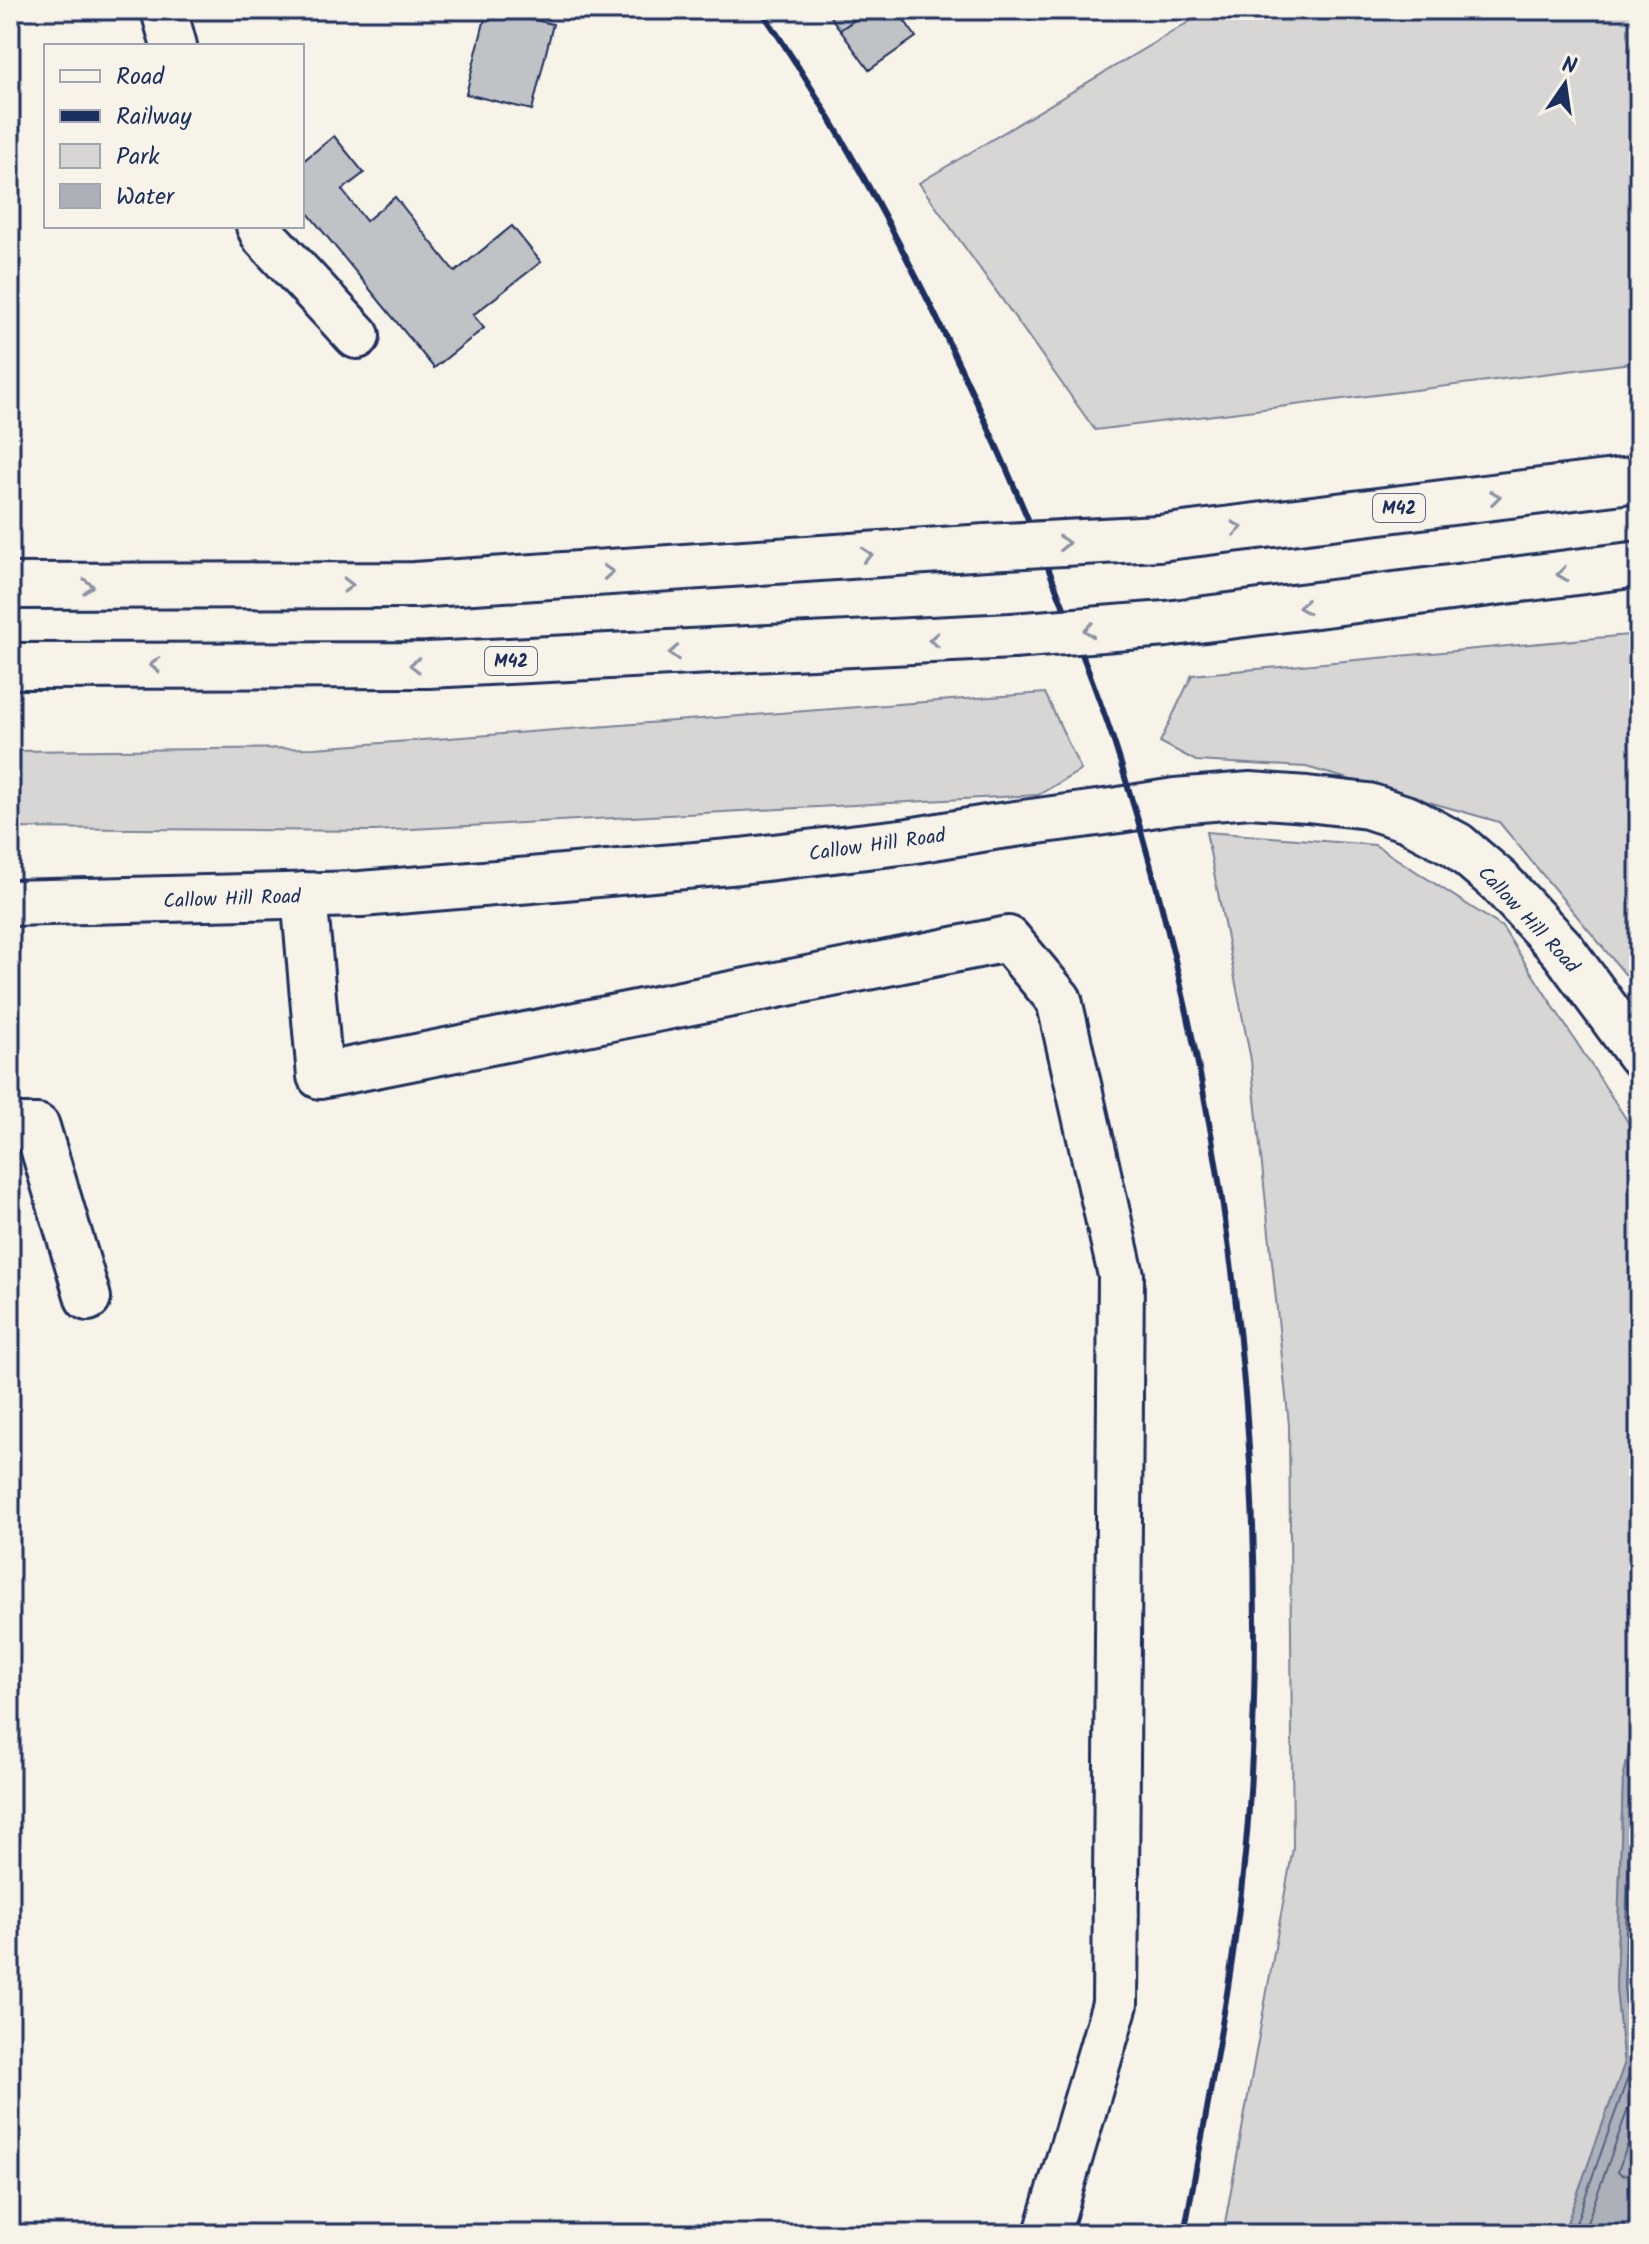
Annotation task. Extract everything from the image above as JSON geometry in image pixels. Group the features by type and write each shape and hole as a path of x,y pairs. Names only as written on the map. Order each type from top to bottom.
{"main road":[{"path":"164,10 173,44"},
{"path":"260,228 357,336"},
{"name":"M42","path":"10,586 414,585 1159,538 1639,479"},
{"name":"M42","path":"10,666 428,665 1012,636 1166,624 1639,564"},
{"name":"Callow Hill Road","path":"10,903 392,891 740,861 909,841 1175,801 1250,795 1368,806 1408,819 1457,845 1499,881 1562,949 1639,1054"},
{"path":"304,895 320,1076 1008,939 1059,1000 1121,1275 1115,2004 1047,2234"},
{"path":"10,1127 37,1127 88,1298"}],"green space":[{"path":"1209,10 1639,10 1639,362 1095,430 919,183"},
{"path":"1639,634 1639,991 1499,822 1306,767 1196,761 1160,742 1192,675"},
{"path":"1045,693 1081,770 1038,795 374,831 10,828 10,751 315,748"},
{"path":"1206,832 1375,845 1502,927 1639,1139 1639,1700 1623,1781 1616,1988 1624,2065 1563,2234 1223,2234 1293,1848 1289,1425 1251,1060"}],"water":[{"path":"1639,1700 1639,2181 1630,2234 1563,2234 1624,2065 1616,1988 1623,1781"}],"building":[{"path":"487,10 553,24 532,110 466,94"},
{"path":"826,10 869,10 840,30"},
{"path":"869,10 897,10 916,37 869,70 840,30"},
{"path":"334,136 364,173 342,190 366,221 395,197 455,272 512,226 541,262 473,315 484,328 434,368 304,208 304,160"}],"railway":[{"path":"761,10 845,144 895,236 980,409 1049,570 1110,731 1153,874 1185,1004 1212,1136 1232,1270 1246,1404 1254,1538 1255,1673 1249,1807 1238,1914 1184,2234"}]}
